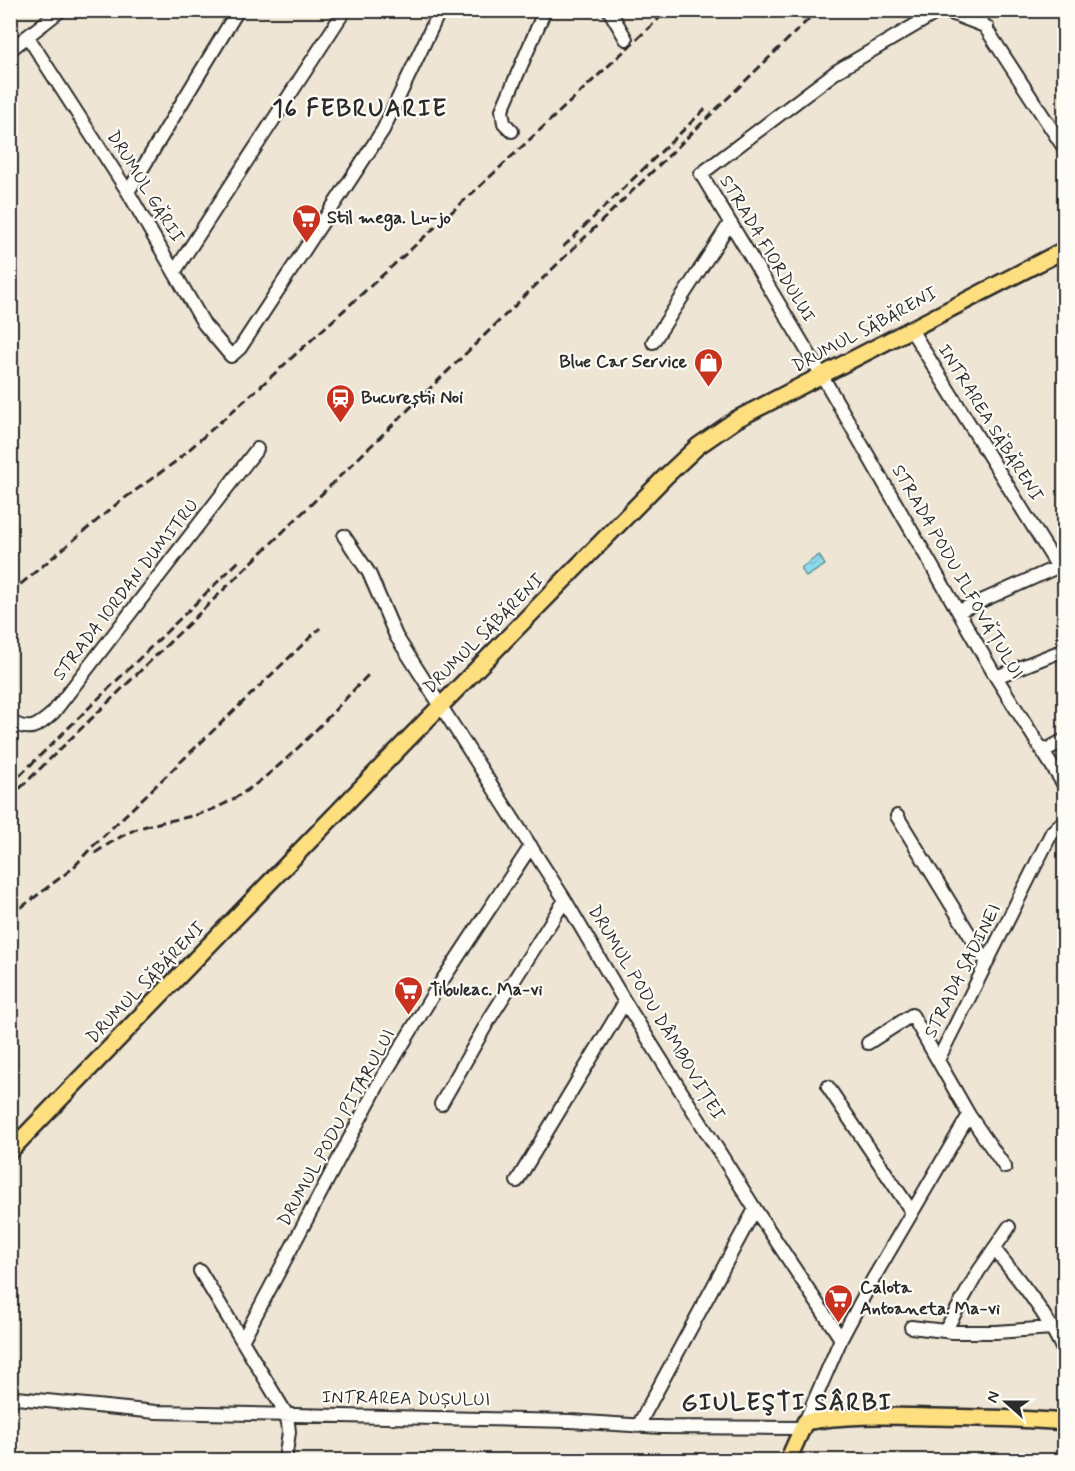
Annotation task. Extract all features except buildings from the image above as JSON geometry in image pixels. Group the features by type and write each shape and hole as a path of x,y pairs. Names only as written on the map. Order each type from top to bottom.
{"main road":[{"name":"DRUMUL SĂBĂRENI","path":"10,1151 440,707 698,446 737,419 821,374 1065,250"},
{"path":"788,1461 804,1425 831,1417 863,1415 1002,1418 1065,1422"}],"street":[{"path":"10,50 61,10"},
{"path":"128,192 238,10"},
{"path":"175,271 345,10"},
{"name":"DRUMUL GĂRII","path":"28,37 128,192 208,329 231,356 240,348 383,130 440,10"},
{"path":"512,131 504,123 502,110 545,10"},
{"path":"609,10 626,39"},
{"path":"974,10 1065,148"},
{"name":"STRADA FIORDULUI","path":"821,374 700,174 837,71 934,14 942,11 948,12 987,27"},
{"path":"653,342 730,223"},
{"name":"INTRAREA SĂBĂRENI","path":"910,328 1061,566"},
{"name":"STRADA PODU ILFOVĂȚULUI","path":"821,374 996,677 1065,785"},
{"name":"STRADA IORDAN DUMITRU","path":"10,721 25,728 33,728 53,713 257,449"},
{"path":"344,536 369,573 396,636 440,707"},
{"path":"959,611 1061,566"},
{"path":"996,677 1065,650"},
{"name":"DRUMUL PODU DÂMBOVIȚEI","path":"440,707 566,900 625,1002 755,1209 841,1339"},
{"path":"1044,751 1065,741"},
{"path":"897,816 987,963"},
{"name":"STRADA SADINEI","path":"1005,1167 969,1115 938,1060 1052,832 1065,821"},
{"name":"DRUMUL PODU PITARULUI","path":"242,1341 379,1083 434,993 531,846"},
{"path":"441,1104 490,1018 566,900"},
{"path":"517,1181 625,1002"},
{"path":"868,1043 912,1016 938,1060"},
{"path":"828,1087 912,1212"},
{"path":"804,1425 841,1339 969,1115"},
{"path":"638,1426 755,1209"},
{"path":"945,1331 978,1272 1009,1227"},
{"path":"995,1250 1029,1293 1065,1352"},
{"path":"200,1271 287,1415 289,1432 285,1461"},
{"path":"911,1327 945,1331 996,1332 1052,1328"},
{"name":"INTRAREA DUȘULUI","path":"10,1396 156,1413 570,1421 661,1427 804,1425"}],"water":[{"path":"819,555 825,565 806,577 801,568"}],"railway":[{"path":"10,593 118,503 175,462 262,385 478,188 668,10"},
{"path":"10,798 818,10"},
{"path":"563,247 705,109"},
{"path":"10,785 240,560"},
{"path":"10,916 73,868 320,628"},
{"path":"95,853 137,829 203,813 242,793 282,763 371,672"}],"place":[{"name":"Stil mega. Lu-jo","path":"306,244"},
{"name":"Blue Car Service","path":"708,388"},
{"name":"Bucureștii Noi","path":"340,424"},
{"name":"Tibuleac. Ma-vi","path":"409,1016"},
{"name":"Calota Antoaneta. Ma-vi","path":"839,1324"}],"district":[{"name":"16 FEBRUARIE","path":"360,109"},
{"name":"GIULEŞTI SÂRBI","path":"787,1403"}]}
